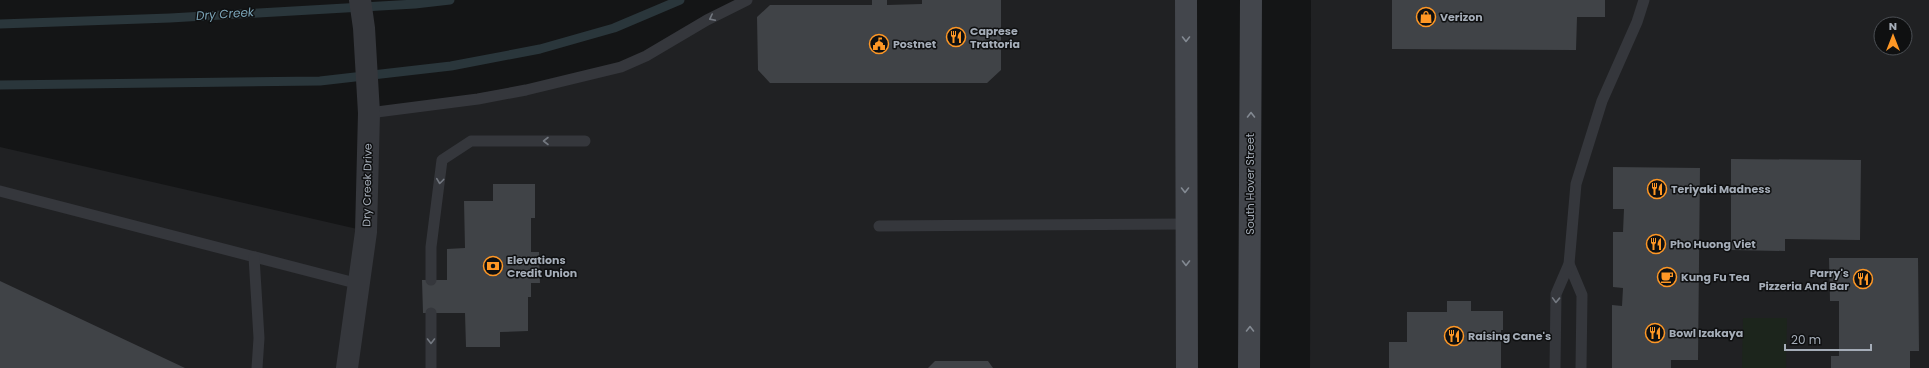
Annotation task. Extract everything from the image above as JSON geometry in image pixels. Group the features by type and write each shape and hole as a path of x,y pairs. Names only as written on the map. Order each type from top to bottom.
{"main road":[{"path":"1186,0 1187,368"},
{"name":"South Hover Street","path":"1249,368 1251,0"}],"street":[{"name":"Dry Creek Drive","path":"347,368 366,232 369,113 364,28 360,0"}],"lane":[{"path":"369,113 462,102 511,93 606,71 646,56 706,20 747,0"},
{"path":"1555,368 1556,294 1569,264 1576,184 1602,101 1638,22 1644,0"},
{"path":"431,280 431,247 442,160 471,141 585,141"},
{"path":"0,191 359,284"},
{"path":"879,226 1186,224"},
{"path":"254,257 259,338 257,368"},
{"path":"1569,264 1582,295 1581,368"},
{"path":"431,313 431,368"}],"shaded area":[{"path":"747,0 1187,0 1186,368 0,368 0,147 366,231 369,113 606,71"},
{"path":"1311,0 1929,0 1929,368 1310,368"},
{"path":"1743,318 1787,318 1786,368 1742,368"}],"building":[{"path":"872,0 887,0 887,5 922,4 922,0 1001,0 1001,70 987,83 770,83 758,70 757,17 770,5 872,5"},
{"path":"1392,0 1605,0 1605,17 1577,17 1576,50 1392,49"},
{"path":"1731,159 1861,160 1860,240 1785,239 1785,251 1731,250"},
{"path":"1613,167 1700,168 1698,360 1671,360 1671,368 1612,368 1612,305 1622,306 1623,288 1613,287 1613,232 1623,232 1624,209 1613,209"},
{"name":"Elevations Credit Union","path":"493,184 535,184 535,218 531,218 531,252 539,252 540,283 531,283 531,297 528,297 528,331 500,332 500,347 466,347 465,313 423,313 422,280 447,280 447,249 465,248 464,201 493,201"},
{"path":"1829,258 1918,258 1919,351 1910,351 1910,368 1831,368 1831,356 1839,356 1839,301 1830,301"},
{"path":"0,281 185,368 0,368"},
{"name":"Raising Cane's","path":"1447,301 1471,301 1471,311 1503,311 1503,330 1501,330 1501,368 1389,368 1389,342 1407,342 1407,312 1447,312"},
{"path":"935,361 988,361 993,368 928,368"}],"waterway":[{"name":"Dry Creek","path":"0,24 170,18 415,4 450,0"},
{"path":"0,85 320,81 451,66 540,49 614,28 680,0"}],"place":[{"name":"Verizon","path":"1426,17"},
{"name":"Caprese Trattoria","path":"956,37"},
{"name":"Postnet","path":"879,44"},
{"name":"Teriyaki Madness","path":"1657,189"},
{"name":"Pho Huong Viet","path":"1656,244"},
{"name":"Elevations Credit Union","path":"493,266"},
{"name":"Kung Fu Tea","path":"1667,277"},
{"name":"Parry's Pizzeria And Bar","path":"1863,279"},
{"name":"Bowl Izakaya","path":"1655,333"},
{"name":"Raising Cane's","path":"1454,336"}]}
